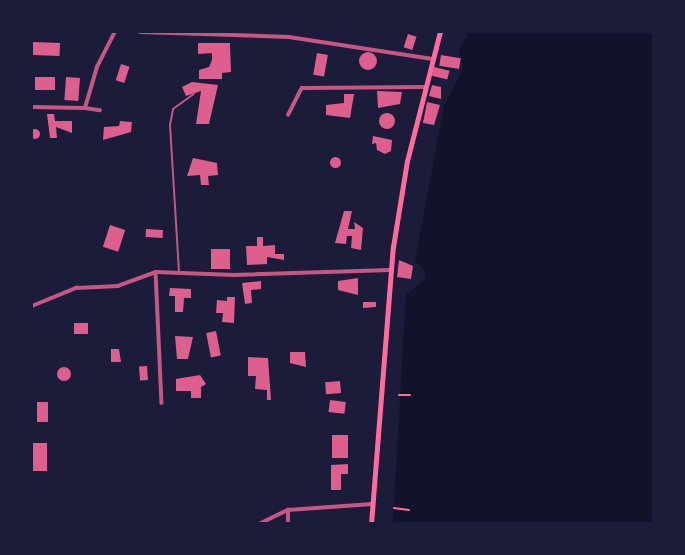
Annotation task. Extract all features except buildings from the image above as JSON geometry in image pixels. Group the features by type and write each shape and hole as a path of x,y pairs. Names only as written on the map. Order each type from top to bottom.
{"highway":[{"path":"371,523 391,270 407,161 440,32"}],"street":[{"path":"85,108 97,67 115,32"},
{"path":"140,32 289,37 432,59"},
{"path":"288,115 302,88 425,87"},
{"path":"32,107 100,110"},
{"path":"32,306 76,288 118,286 156,272 391,270"},
{"path":"156,272 162,404"},
{"path":"259,523 288,510 372,504"},
{"path":"288,510 288,523"}],"lane":[{"path":"179,273 170,125 173,109 194,94"}],"path":[{"path":"398,395 410,395"},
{"path":"394,508 409,510"}],"shaded area":[{"path":"468,32 653,32 653,523 393,524 406,295 425,279 425,270 415,261 444,106 463,69 459,51"}]}
